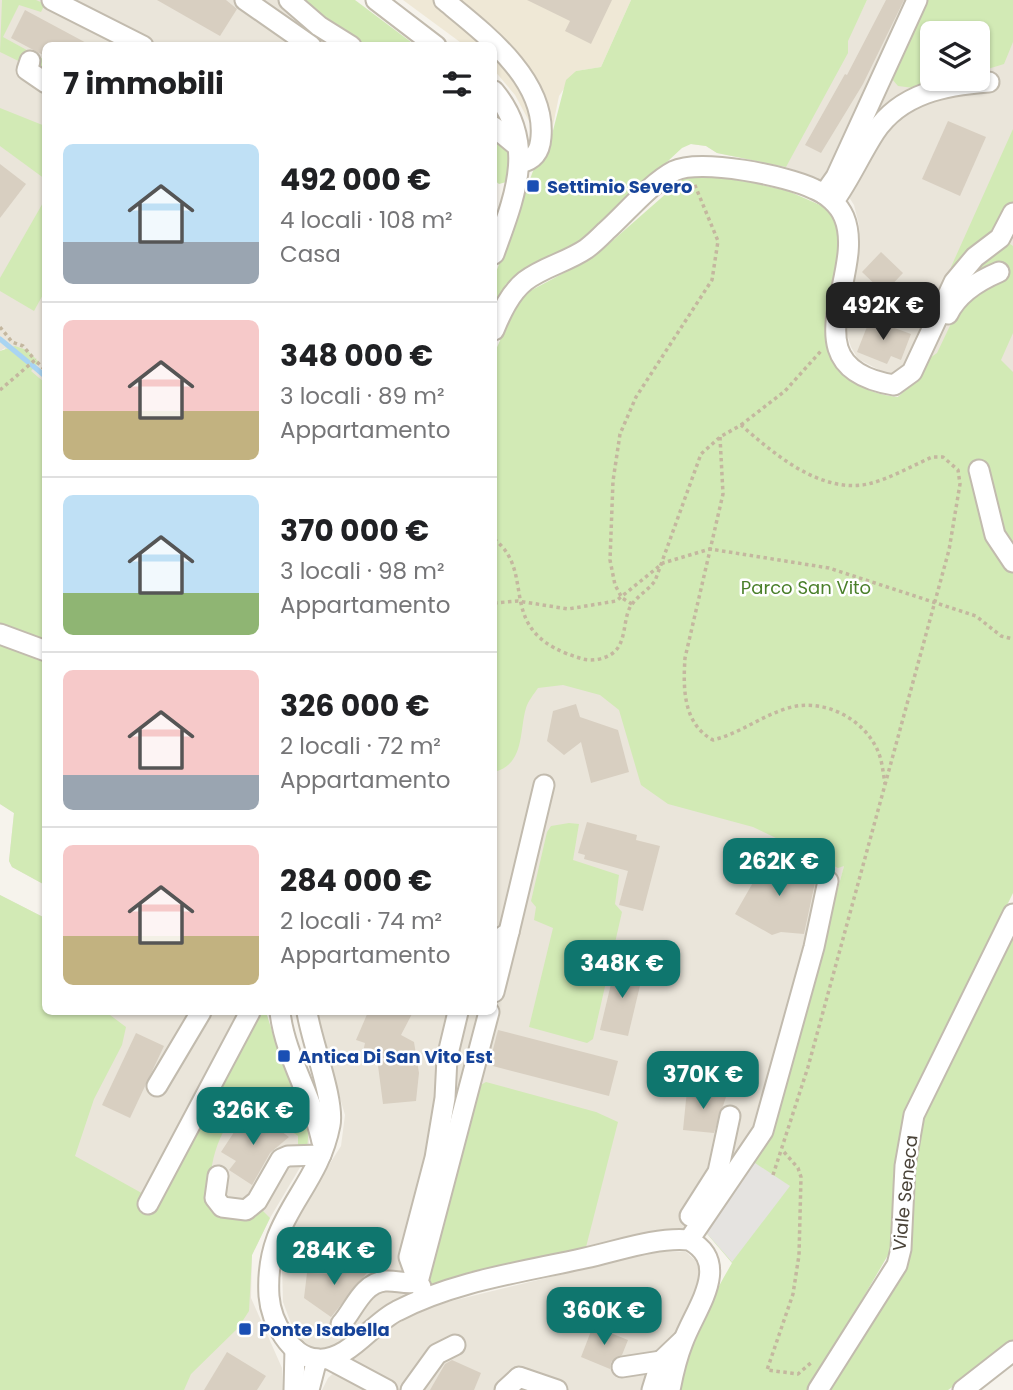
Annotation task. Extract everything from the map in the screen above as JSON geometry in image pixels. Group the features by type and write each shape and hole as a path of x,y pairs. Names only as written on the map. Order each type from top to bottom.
{"street":[{"path":"52,0 135,42"},
{"path":"245,0 305,42"},
{"path":"289,0 339,42"},
{"path":"376,0 431,42"},
{"path":"444,0 493,42"},
{"path":"829,198 835,177 917,0"},
{"path":"497,46 528,81 541,133 539,150 529,161 519,155 497,130"},
{"path":"30,61 27,70 42,80"},
{"path":"829,198 876,131 895,111 930,91"},
{"path":"497,96 508,114 519,155 519,180 497,245"},
{"path":"497,324 512,294 525,281 586,249 674,171 701,164 750,172 814,188 829,198 849,230 835,333 843,358 856,371 875,382 894,385 904,380 923,350 954,282 975,257 1000,238 1013,213"},
{"path":"923,350 936,343 955,302 974,285 999,272"},
{"path":"979,470 995,535 1013,562"},
{"path":"0,634 42,650"},
{"path":"497,968 501,937 544,785"},
{"path":"684,1240 763,1131 814,947 828,881"},
{"name":"Viale Seneca","path":"818,1390 897,1265 901,1248 908,1139 914,1115 1013,914"},
{"path":"158,1086 199,1015"},
{"path":"148,1204 248,1015"},
{"path":"281,1015 287,1043 317,1117 322,1151"},
{"path":"294,1390 295,1349 274,1318 269,1300 271,1254 284,1216 322,1151 331,1124 330,1107 311,1041 307,1015"},
{"path":"422,1289 409,1257 438,1147 447,1058 457,1015"},
{"path":"309,1390 323,1359 342,1353 422,1289 488,1015"},
{"path":"684,1240 718,1172 730,1116"},
{"path":"218,1176 215,1198 222,1207 246,1210 257,1201 281,1159 322,1151"},
{"path":"341,1324 367,1288 378,1282 388,1280 422,1289 684,1240 705,1252 711,1275 683,1340 670,1390"},
{"path":"652,1390 661,1360 683,1340"},
{"path":"411,1390 437,1354 455,1345"},
{"path":"295,1349 323,1359 387,1390"},
{"path":"963,1390 1013,1351"},
{"path":"622,1367 661,1360"},
{"path":"505,1390 519,1377 557,1390"}],"path":[{"path":"632,604 622,598 615,585 610,560 613,481 620,434 636,397 673,337 701,301 715,268 718,241 687,167"},
{"path":"0,327 12,342 23,346 42,367"},
{"path":"497,543 513,563 524,618 534,633 571,656 590,661 606,657 618,649 632,604 645,594 663,563 701,454 720,437 741,425 785,391 835,333"},
{"path":"0,390 35,360"},
{"path":"741,425 793,468 841,484 870,483 932,457 943,457 952,461 958,470 960,484 956,518 936,600 886,786 783,1151 773,1175"},
{"path":"720,437 723,494 685,658 683,685 689,713 699,732 712,740 736,734 788,708 816,705 835,709 863,730 876,747 886,786"},
{"path":"497,603 519,601 568,609 622,598 663,563 710,549 829,568 936,600 976,615 1002,636 1013,639"},
{"path":"783,1151 798,1168 801,1177 799,1255 793,1294 767,1370 798,1374 820,1357 834,1362"}],"shaded area":[{"path":"0,0 282,0 336,42 42,42 42,883 12,867 9,861 14,813 0,804 0,413 5,348 0,351"},
{"path":"403,0 631,0 601,67 576,71 559,96 551,135 530,123 515,95 497,74 497,42 460,42"},
{"path":"867,0 1013,0 1013,475 898,397 895,378 858,359 847,334 847,312 860,246 859,225 854,205 847,194 817,178 786,167 717,153 706,146 691,144 847,41"},
{"path":"523,673 584,680 845,863 773,1129 692,1227 431,1284 397,1302 341,1347 317,1350 304,1343 292,1326 283,1302 282,1267 288,1236 301,1209 341,1146 345,1115 316,1015 497,1015 497,695"},
{"path":"0,895 42,916 42,1015 267,1015 276,1044 310,1112 309,1145 302,1164 252,1255 251,1298 282,1368 283,1390 105,1390"},
{"path":"752,1161 790,1186 732,1262 703,1229"},
{"path":"658,1251 686,1252 695,1260 702,1273 662,1390 322,1390 328,1378 386,1325 431,1306"}],"green space":[{"path":"2,0 36,0 45,4 41,12 19,5 3,37 42,58 42,73 0,52"},
{"path":"301,0 355,0 411,42 360,42"},
{"path":"631,0 867,0 848,41 848,53 786,167 717,153 706,146 691,144 682,148 581,242 506,284 497,303 497,270 533,171 548,150 566,80 576,71 601,67"},
{"path":"926,0 1013,0 1013,42 1004,64 990,68 990,21 920,21 920,86 898,86 892,79"},
{"path":"0,108 42,125 42,177 0,146"},
{"name":"Parco San Vito","path":"1013,129 1013,231 1010,244 1013,246 1013,333 1001,360 1013,372 1013,893 906,1111 898,1154 891,1250 809,1390 679,1390 693,1340 732,1263 703,1229 773,1129 844,866 838,868 753,827 668,804 641,785 619,710 600,695 563,685 538,688 526,708 516,755 504,768 497,771 497,347 516,305 528,292 594,257 685,177 698,174 788,191 827,208 836,228 839,248 827,308 826,328 830,348 848,375 874,392 898,397 910,386 920,365 937,353 957,311 951,267"},
{"path":"497,140 512,158 510,181 499,184"},
{"path":"42,204 42,296 34,311 0,291 0,278"},
{"path":"15,346 27,350 39,362 31,371 42,380 42,883 12,867 9,861 14,813 0,804 0,351"},
{"path":"579,824 573,860 619,875 615,904 622,912 593,1039 587,1043 529,1027 553,928 534,920 536,907 531,901 547,832 551,826"},
{"path":"0,895 42,916 42,1015 110,1015 126,1027 122,1045 94,1099 75,1156 156,1201 254,1015 267,1015 276,1044 310,1112 307,1150 298,1147 298,1136 252,1102 230,1121 223,1133 214,1157 208,1200 262,1210 270,1218 252,1255 249,1311 238,1328 191,1374 184,1390 0,1390"},
{"path":"1013,933 1013,1345 948,1390 830,1390 906,1268 912,1245 917,1142 929,1097"},
{"path":"486,1082 596,1112 618,1122 585,1251 431,1284 427,1275 477,1087"}],"building":[{"path":"157,0 226,0 237,9 220,36"},
{"path":"527,0 612,0 591,44 565,31 570,21"},
{"path":"886,0 904,0 863,84 821,153 805,145 845,74 847,75"},
{"path":"25,10 85,42 42,42 42,54 11,38"},
{"path":"948,121 986,137 960,196 922,179"},
{"path":"0,164 26,184 0,218"},
{"path":"881,252 903,273 884,293 862,272"},
{"path":"870,319 911,334 901,360 891,356 887,364 857,352"},
{"path":"576,704 580,717 618,730 629,772 591,783 581,742 564,755 547,741 553,711"},
{"path":"587,822 637,835 636,840 660,846 643,911 619,905 628,871 584,859 585,855 578,853"},
{"path":"771,851 816,878 804,934 781,932 772,935 735,914"},
{"path":"616,963 644,969 628,1036 600,1030"},
{"path":"367,1015 411,1015 401,1035 414,1042 419,1073 416,1101 383,1104 377,1058 363,1052 365,1043 356,1040"},
{"path":"498,1030 618,1061 609,1096 489,1065"},
{"path":"136,1033 164,1046 130,1118 102,1105"},
{"path":"687,1090 727,1094 714,1133 683,1130"},
{"path":"254,1111 289,1137 270,1153 252,1185 229,1170 236,1161 221,1152 240,1123 245,1125"},
{"path":"351,1257 370,1269 331,1317 304,1298 307,1273 340,1274"},
{"path":"593,1326 628,1340 622,1355 611,1362 610,1369 581,1357"},
{"path":"227,1352 266,1376 257,1390 204,1390"},
{"path":"452,1360 481,1373 474,1390 430,1390 445,1364"}],"waterway":[{"path":"0,339 28,362"},
{"path":"32,365 42,374"}],"place":[{"name":"Settimio Severo","path":"533,186"},
{"name":"Antica Di San Vito Est","path":"284,1056"},
{"name":"Ponte Isabella","path":"245,1329"}]}
